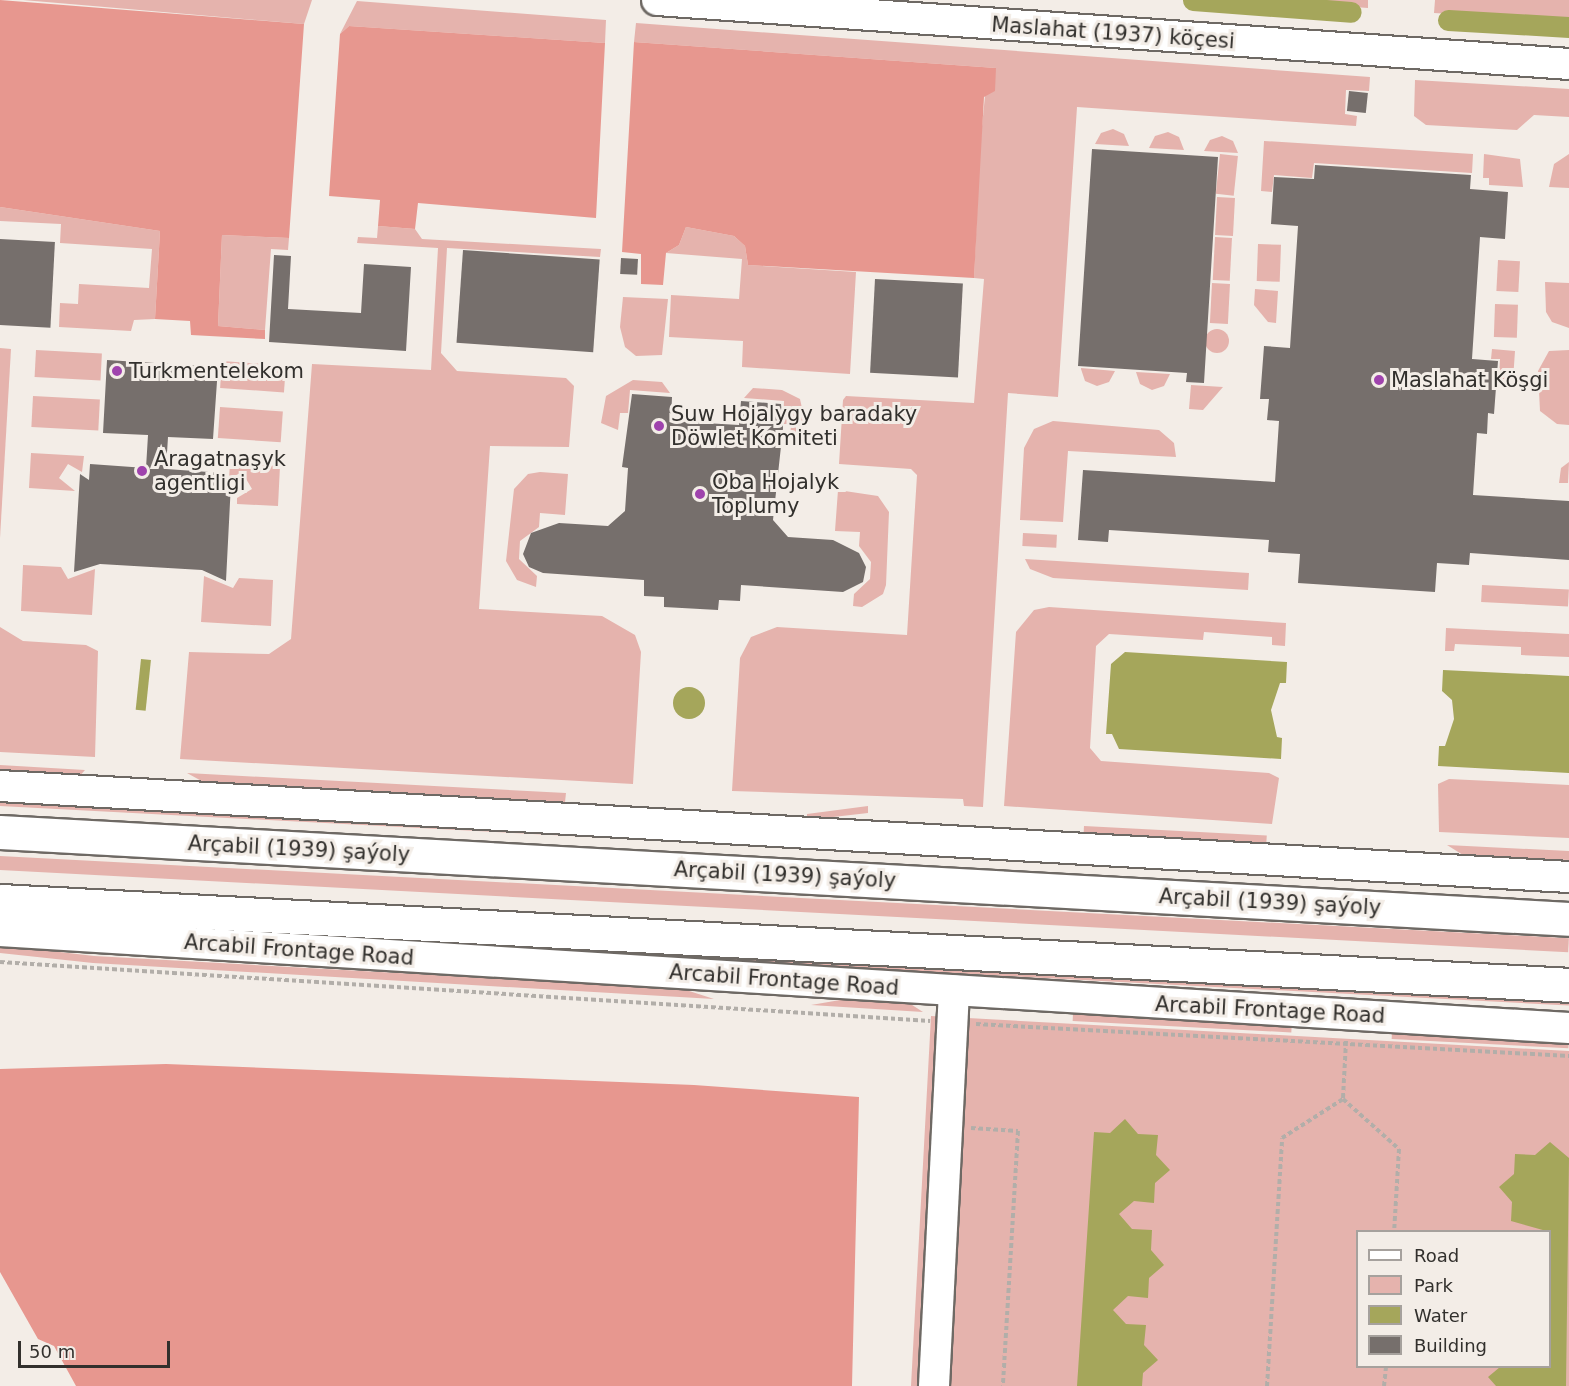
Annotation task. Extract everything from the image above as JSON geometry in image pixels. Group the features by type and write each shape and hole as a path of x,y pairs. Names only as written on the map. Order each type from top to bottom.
{"main road":[{"name":"Arçabil (1939) şaýoly","path":"0,832 1569,919"},
{"path":"0,901 1569,985"}],"street":[{"name":"Maslahat (1937) köçesi","path":"657,0 1569,64"},
{"path":"0,786 1569,876"},
{"name":"Arcabil Frontage Road","path":"0,931 954,991 1347,1029 1569,1028"},
{"path":"933,1386 968,1026 954,991"}],"path":[{"path":"0,962 968,1026 1347,1029 1569,1056"},
{"path":"1343,1099 1347,1029"},
{"path":"1343,1099 1399,1149 1394,1230"},
{"path":"1267,1386 1282,1138 1343,1099"},
{"path":"961,1128 1018,1131 1003,1386"},
{"path":"1384,1386 1386,1368"}],"green space":[{"path":"23,0 312,0 304,24"},
{"path":"1259,0 1368,0 1368,8"},
{"path":"1435,0 1569,0 1569,21 1434,13"},
{"path":"357,1 606,20 605,43 349,26 340,34"},
{"path":"636,23 1370,77 1369,91 1346,90 1345,114 1357,116 1356,126 1077,107 1058,397 1008,393 983,807 964,806 963,799 732,791 740,658 751,637 777,627 907,635 917,475 911,469 839,464 843,400 846,396 974,403 984,279 974,278 980,147 985,96 996,68 634,42"},
{"path":"1415,80 1569,89 1569,117 1534,115 1517,130 1426,125 1414,116"},
{"path":"1113,129 1124,134 1129,146 1095,144 1101,133"},
{"path":"1168,132 1179,137 1184,150 1149,148 1155,136"},
{"path":"1222,136 1233,141 1238,153 1204,151 1210,140"},
{"path":"1264,141 1473,154 1472,173 1314,163 1312,178 1274,175 1272,192 1261,191"},
{"path":"1220,154 1238,156 1234,196 1216,194"},
{"path":"1484,154 1520,159 1523,187 1489,185 1489,178 1483,178"},
{"path":"1569,154 1569,188 1549,187 1554,164"},
{"path":"1217,197 1235,198 1233,236 1215,235"},
{"path":"0,207 160,231 155,319 134,320 131,331 59,327 60,303 78,304 79,284 149,288 152,249 60,243 61,224 0,221"},
{"path":"378,226 415,229 422,239 601,249 600,257 447,248 441,353 457,371 566,378 574,386 569,447 490,446 479,609 602,616 635,635 641,652 633,784 180,759 189,652 269,654 291,639 312,364 431,370 438,248 357,243 358,237 377,238"},
{"path":"686,227 734,236 745,246 748,265 856,272 850,374 742,367 743,341 669,337 671,295 739,299 742,259 666,253 679,245"},
{"path":"222,235 289,238 288,250 271,249 265,330 218,326"},
{"path":"1215,237 1232,238 1230,281 1213,280"},
{"path":"1258,244 1281,245 1280,282 1257,281"},
{"path":"1498,260 1520,261 1518,292 1496,291"},
{"path":"1545,282 1569,283 1569,328 1552,322 1546,312"},
{"path":"1212,283 1230,284 1228,324 1210,323"},
{"path":"1255,289 1278,291 1276,323 1268,322 1254,305"},
{"path":"623,297 668,299 662,355 636,356 625,347 620,327"},
{"path":"1495,304 1518,305 1517,338 1494,337"},
{"path":"1212,329 1222,329 1229,336 1229,346 1222,353 1212,353 1205,346 1205,336"},
{"path":"0,348 11,349 0,538"},
{"path":"1492,349 1515,351 1513,380 1499,379 1500,359 1491,359"},
{"path":"36,350 102,353 100,380 35,377"},
{"path":"1569,350 1569,425 1557,424 1540,411 1538,371 1549,351"},
{"path":"222,361 286,365 284,392 220,388"},
{"path":"1081,368 1115,371 1109,382 1097,386 1085,381"},
{"path":"1136,372 1170,374 1164,386 1152,390 1140,384"},
{"path":"633,380 662,382 670,393 630,390 628,413 620,413 618,430 601,423 606,396"},
{"path":"1191,385 1223,387 1203,410 1189,409"},
{"path":"753,388 782,390 800,399 808,436 790,441 791,424 783,424 784,401 744,398"},
{"path":"33,396 100,400 98,430 31,427"},
{"path":"220,407 283,411 281,442 218,438"},
{"path":"1053,421 1159,430 1174,443 1176,457 1068,451 1063,522 1020,520 1024,448 1034,429"},
{"path":"31,453 84,456 82,472 68,464 59,478 75,491 29,488"},
{"path":"1569,462 1568,483 1559,483 1561,468"},
{"path":"230,463 280,466 278,506 237,504 237,498 252,489 242,472 229,479"},
{"path":"540,472 568,474 565,515 540,513 539,527 520,541 519,559 537,576 536,587 517,580 506,561 514,489 528,474"},
{"path":"838,490 878,496 889,512 886,585 883,594 862,607 853,606 854,594 870,579 871,562 859,546 860,532 835,531"},
{"path":"1023,533 1057,535 1056,548 1022,546"},
{"path":"1025,559 1249,573 1248,590 1053,578 1030,569"},
{"path":"23,565 61,567 68,579 95,569 92,615 21,611"},
{"path":"204,576 233,588 239,578 273,580 271,626 201,622"},
{"path":"1482,585 1569,590 1568,607 1481,602"},
{"path":"1049,607 1286,623 1285,646 1272,645 1272,637 1204,632 1203,640 1109,634 1096,646 1090,748 1101,761 1269,773 1279,778 1272,824 1004,806 1016,632 1034,610"},
{"path":"0,627 23,641 86,645 98,651 95,757 0,752"},
{"path":"1446,628 1569,634 1569,657 1521,655 1521,647 1455,644 1454,651 1445,651"},
{"path":"0,765 85,770 78,778 0,776"},
{"path":"187,773 566,793 565,802 207,784"},
{"path":"1449,779 1569,785 1569,838 1439,832 1438,784"},
{"path":"0,799 1569,881 1569,888 0,806"},
{"path":"868,806 868,813 807,820 807,814"},
{"path":"1084,826 1267,836 1266,844 1084,834"},
{"path":"1447,845 1569,851 1569,860 1463,855"},
{"path":"0,856 1569,938 1568,952 0,870"},
{"path":"338,931 1569,996 1569,1006 337,941"},
{"path":"0,945 94,956 683,989 714,999 93,963 0,953"},
{"path":"846,999 909,1003 923,1012 811,1005"},
{"path":"1073,1014 1292,1025 1291,1032 1073,1021"},
{"path":"931,1016 1569,1051 1569,1386 911,1386"},
{"path":"1392,1032 1569,1041 1568,1048 1392,1039"}],"shaded area":[{"path":"0,0 304,24 289,238 222,235 218,326 265,330 265,339 191,335 190,321 155,319 160,231 0,207"},
{"path":"349,26 605,43 596,218 418,203 415,229 378,226 380,200 329,196 340,34"},
{"path":"634,42 996,68 995,91 984,97 974,278 748,265 745,246 734,236 686,227 679,245 666,253 663,285 641,284 641,254 622,252"},
{"path":"166,1064 694,1085 859,1097 852,1386 76,1386 54,1346 38,1339 0,1272 0,1069"}],"water":[{"path":"1125,652 1287,662 1286,683 1280,683 1271,710 1277,737 1282,738 1281,759 1119,749 1112,734 1106,734 1111,664"},
{"path":"141,659 151,660 146,711 136,710"},
{"path":"1443,670 1569,676 1569,773 1438,766 1439,746 1445,746 1454,719 1452,700 1442,691"},
{"path":"689,687 700,692 705,703 700,714 689,719 678,714 673,703 678,692"},
{"path":"1125,1119 1138,1134 1158,1135 1156,1155 1170,1170 1155,1183 1154,1203 1134,1201 1119,1214 1132,1229 1152,1230 1151,1250 1164,1265 1149,1278 1148,1298 1128,1296 1113,1310 1126,1324 1146,1325 1144,1345 1158,1360 1143,1373 1142,1386 1077,1386 1094,1132 1110,1133"},
{"path":"1550,1142 1569,1158 1566,1386 1496,1386 1488,1377 1499,1368 1551,1368 1551,1230 1511,1221 1512,1202 1499,1187 1514,1174 1515,1154 1535,1155"}],"building":[{"path":"1349,91 1368,93 1366,113 1347,111"},
{"path":"1092,149 1218,157 1204,383 1186,382 1187,373 1078,366"},
{"name":"Maslahat Köşgi","path":"1315,165 1471,175 1470,189 1508,192 1505,239 1480,237 1472,359 1498,361 1494,414 1488,413 1487,434 1477,433 1473,495 1569,501 1569,560 1470,553 1469,565 1437,563 1435,592 1298,583 1300,554 1268,552 1269,540 1109,530 1108,542 1078,540 1083,470 1275,482 1279,421 1267,420 1269,399 1260,399 1264,346 1290,348 1298,226 1271,224 1274,177 1314,179"},
{"path":"0,239 55,242 50,328 0,325"},
{"path":"463,250 600,260 593,352 457,343"},
{"path":"274,255 291,256 288,309 361,313 364,264 411,267 406,351 269,342"},
{"path":"621,258 638,259 637,275 620,274"},
{"path":"875,279 963,284 958,377 870,373"},
{"name":"Aragatnaşyk agentligi","path":"107,360 218,367 213,439 168,437 166,469 223,473 222,488 231,483 226,581 202,570 100,564 74,572 80,474 89,480 90,464 146,468 148,435 103,433"},
{"name":"Oba Hojalyk Toplumy","path":"632,394 672,397 671,421 739,425 741,401 781,404 783,428 773,520 788,537 833,540 859,553 866,567 863,582 843,592 741,585 740,601 719,600 718,610 664,607 664,597 644,596 644,580 543,573 529,567 523,554 531,533 559,523 608,526 625,511 628,468 622,467"}],"waterway":[{"path":"1193,0 1351,12"},
{"path":"1448,20 1569,27"}],"place":[{"name":"Turkmentelekom","path":"117,371"},
{"name":"Maslahat Köşgi","path":"1379,380"},
{"name":"Suw Hojalygy baradaky Döwlet Komiteti","path":"659,426"},
{"name":"Aragatnaşyk agentligi","path":"142,471"},
{"name":"Oba Hojalyk Toplumy","path":"700,494"}]}
